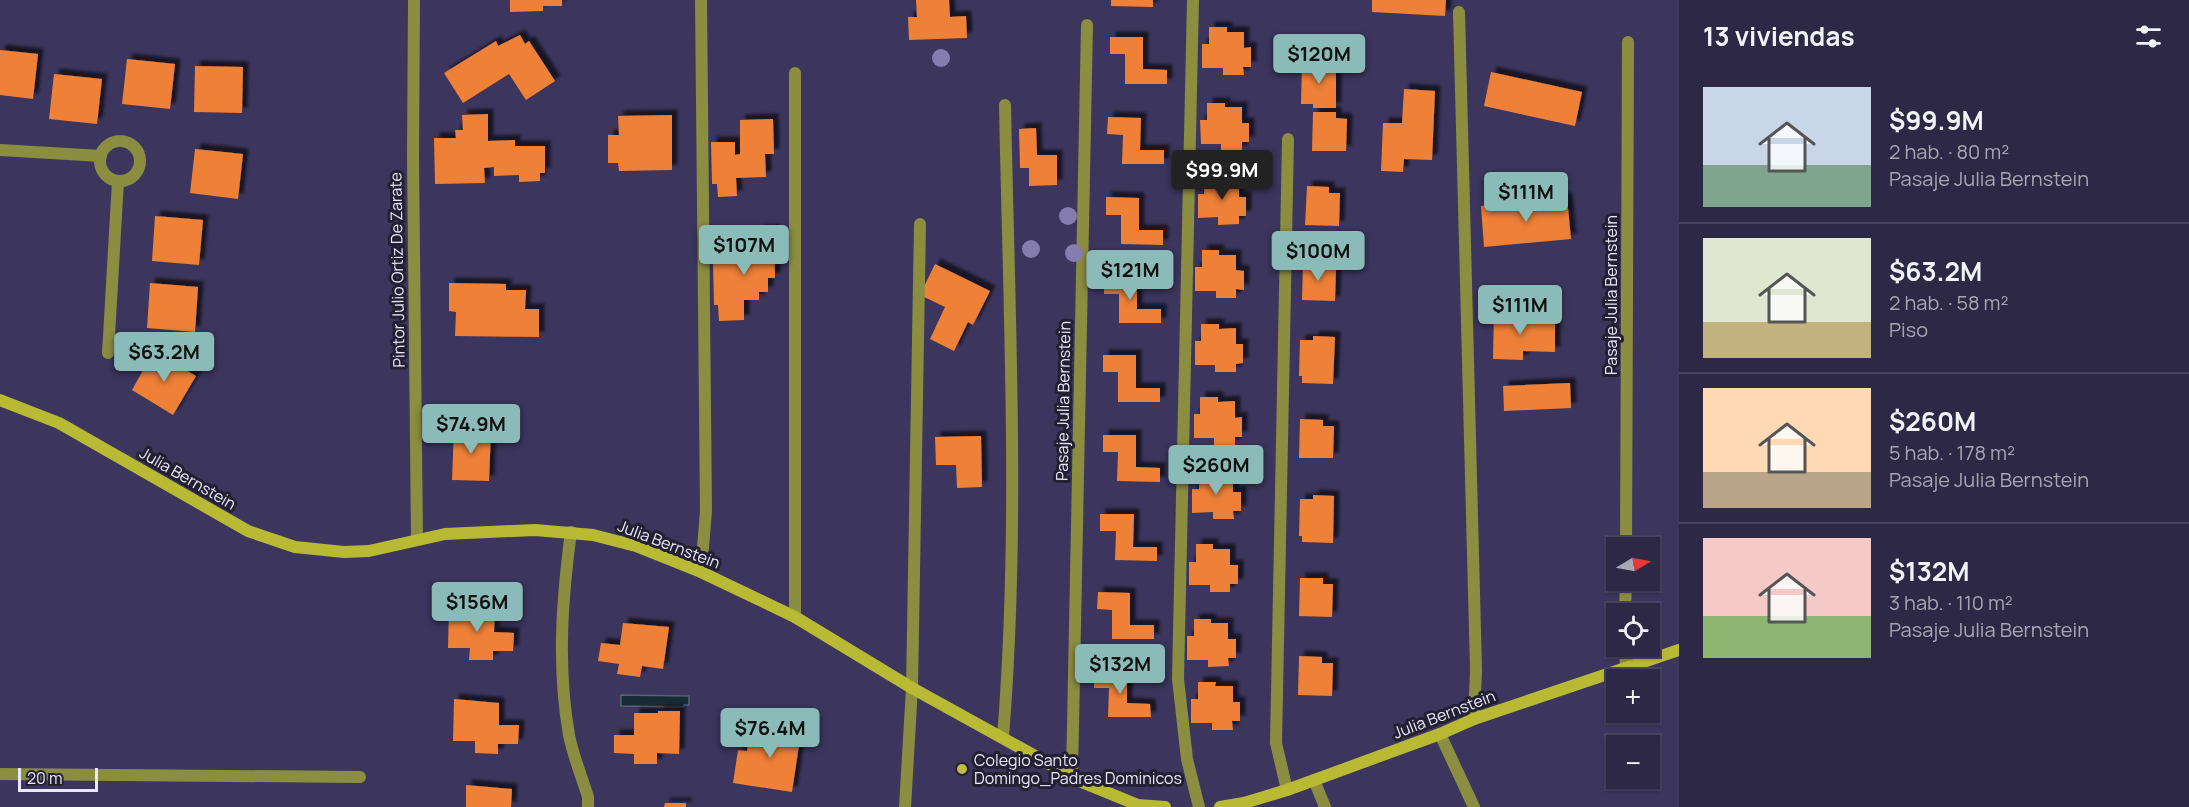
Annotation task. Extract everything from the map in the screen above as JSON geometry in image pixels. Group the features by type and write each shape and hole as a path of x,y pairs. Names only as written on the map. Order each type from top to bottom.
{"street":[{"name":"Pintor Julio Ortiz De Zarate","path":"414,0 412,157 417,539"},
{"path":"701,0 705,499 701,572"},
{"path":"1193,0 1178,679 1187,759 1199,807"},
{"path":"1459,12 1476,670 1474,719"},
{"name":"Pasaje Julia Bernstein","path":"1072,776 1087,26"},
{"name":"Pasaje Julia Bernstein","path":"1626,537 1629,42"},
{"path":"795,73 795,616"},
{"path":"1003,737 1009,660 1013,523 1005,105"},
{"path":"1287,790 1276,743 1288,139"},
{"path":"112,142 130,143 137,150 140,160 138,170 134,176 118,181 104,173 100,165 101,156 112,142"},
{"path":"0,150 101,156"},
{"path":"108,353 118,181"},
{"path":"905,807 912,688 920,224"},
{"name":"Julia Bernstein","path":"0,400 59,423 248,531 271,540 311,550 344,552 393,546 444,534 481,531 571,532 636,546 701,572 795,616 912,688 1084,783 1138,805 1165,807"},
{"path":"571,532 563,590 562,676 570,737 588,797 588,807"},
{"name":"Julia Bernstein","path":"1220,807 1244,803 1287,790 1440,734 1474,719 1679,650"},
{"path":"1626,657 1626,667"},
{"path":"1440,734 1474,807"},
{"path":"0,774 360,777"},
{"path":"1314,780 1325,807"}],"water":[{"path":"621,695 689,696 689,705 683,707 621,706"}],"building":[{"path":"510,0 562,0 562,6 543,6 543,11 510,12"},
{"path":"916,0 949,0 950,17 966,16 967,38 909,40 908,17 917,17"},
{"path":"1111,0 1153,0 1153,7 1111,6"},
{"path":"1372,0 1446,0 1445,16 1372,12"},
{"path":"1209,27 1227,27 1227,32 1244,32 1244,48 1251,47 1251,67 1243,67 1244,75 1223,75 1223,68 1202,68 1202,44 1209,44"},
{"path":"520,35 525,44 529,41 555,81 526,100 509,74 463,103 444,73 496,41 498,46"},
{"path":"1110,37 1143,37 1143,69 1167,70 1167,84 1125,84 1125,54 1110,54"},
{"path":"0,50 38,54 33,99 0,95"},
{"path":"127,59 175,64 170,109 122,104"},
{"path":"1302,63 1336,64 1336,108 1313,108 1313,104 1301,104"},
{"path":"195,66 243,67 242,113 194,112"},
{"path":"1491,72 1582,92 1575,126 1484,106"},
{"path":"54,74 102,79 97,124 49,119"},
{"path":"1404,89 1435,91 1432,160 1404,159 1403,172 1381,171 1383,123 1402,123"},
{"path":"1207,103 1225,103 1225,107 1242,107 1242,123 1249,123 1249,142 1242,142 1242,151 1221,151 1221,144 1201,144 1200,120 1207,120"},
{"path":"1313,112 1336,112 1336,118 1347,119 1346,151 1312,151"},
{"path":"488,114 488,141 515,140 515,146 545,146 545,173 540,173 540,181 519,182 519,175 494,176 494,167 484,168 485,183 435,184 434,138 456,138 455,130 463,130 462,115"},
{"path":"672,115 672,170 619,171 618,163 608,163 608,135 619,135 618,116"},
{"path":"1108,117 1141,118 1140,150 1164,150 1164,164 1122,164 1123,135 1107,134"},
{"path":"773,119 774,154 765,154 766,177 736,178 737,196 718,197 717,184 712,184 711,142 735,142 735,155 740,154 740,120"},
{"path":"1036,128 1037,155 1057,155 1057,185 1029,186 1029,168 1020,168 1019,129"},
{"path":"195,149 243,154 238,199 190,193"},
{"path":"1205,177 1222,177 1222,181 1239,181 1239,197 1246,197 1246,216 1239,216 1239,224 1218,225 1218,217 1198,218 1198,194 1204,194"},
{"path":"1307,186 1329,187 1329,193 1340,193 1339,226 1305,225"},
{"path":"1106,197 1139,198 1139,230 1163,230 1163,245 1121,244 1121,215 1106,215"},
{"path":"1567,198 1571,239 1484,247 1481,206"},
{"path":"155,216 203,220 199,265 152,261"},
{"path":"774,230 775,278 768,278 768,292 759,292 759,300 744,300 744,320 719,321 718,305 714,305 713,263 741,262 740,238 757,238 757,231"},
{"path":"1202,250 1219,250 1219,255 1236,255 1236,270 1244,271 1244,290 1236,289 1236,298 1216,298 1216,291 1195,291 1195,267 1202,267"},
{"path":"1303,262 1326,262 1325,269 1336,269 1335,301 1302,300"},
{"path":"935,264 990,291 973,325 968,322 954,351 930,339 945,307 920,295"},
{"path":"1104,276 1137,277 1137,309 1161,309 1161,323 1119,323 1119,294 1104,294"},
{"path":"150,283 198,287 195,332 147,328"},
{"path":"449,283 506,284 506,290 526,290 525,309 539,309 539,337 455,336 456,312 449,311"},
{"path":"1494,308 1515,309 1515,322 1555,323 1555,352 1523,351 1523,360 1493,359"},
{"path":"1201,324 1219,324 1219,329 1236,328 1236,344 1243,344 1243,363 1236,364 1236,372 1215,372 1215,365 1195,365 1195,341 1201,341"},
{"path":"1313,336 1335,337 1333,384 1302,383 1302,376 1299,376 1300,340 1313,340"},
{"path":"154,351 196,376 173,415 132,390"},
{"path":"1103,355 1136,355 1136,388 1160,388 1160,402 1118,402 1118,372 1103,372"},
{"path":"1570,383 1571,408 1504,411 1503,386"},
{"path":"1200,397 1218,397 1218,402 1235,401 1235,418 1242,417 1242,437 1235,437 1235,445 1214,445 1214,438 1194,438 1194,414 1200,414"},
{"path":"1300,419 1323,420 1323,426 1334,426 1333,458 1299,458"},
{"path":"454,428 491,430 489,481 452,480"},
{"path":"1103,435 1136,435 1136,467 1160,468 1160,482 1117,481 1118,452 1103,452"},
{"path":"981,436 982,487 957,488 956,465 936,465 935,437"},
{"path":"1199,472 1216,472 1216,476 1233,476 1233,492 1241,492 1241,511 1233,511 1234,519 1213,519 1213,512 1192,513 1192,489 1199,489"},
{"path":"1313,495 1334,496 1333,543 1302,542 1302,536 1299,536 1300,499 1313,499"},
{"path":"1100,514 1134,514 1133,547 1157,547 1157,561 1115,560 1116,531 1100,531"},
{"path":"1196,544 1213,544 1213,549 1230,549 1230,565 1238,565 1238,584 1230,584 1230,592 1210,592 1210,585 1189,585 1189,562 1196,562"},
{"path":"1300,578 1323,578 1323,584 1333,584 1332,617 1299,616"},
{"path":"1098,592 1130,593 1130,625 1154,625 1154,639 1112,639 1112,610 1097,609"},
{"path":"449,606 495,609 494,632 514,633 513,651 493,651 493,660 469,660 470,648 448,648"},
{"path":"1194,619 1211,619 1211,623 1228,623 1228,639 1236,639 1236,658 1228,658 1229,666 1208,667 1208,660 1187,660 1187,636 1194,636"},
{"path":"623,623 669,627 663,669 642,666 640,677 617,674 619,664 598,661 601,643 620,645"},
{"path":"1299,656 1322,657 1322,663 1333,663 1332,696 1298,695"},
{"path":"1094,671 1127,671 1127,703 1150,704 1151,717 1108,717 1109,688 1094,688"},
{"path":"1198,682 1216,682 1215,686 1233,686 1233,702 1240,702 1240,721 1232,721 1233,730 1212,730 1212,723 1191,723 1191,699 1198,699"},
{"path":"454,699 499,703 499,725 519,725 518,744 498,744 498,754 475,753 475,741 453,741"},
{"path":"658,711 680,711 679,754 657,753 657,764 634,764 634,754 614,753 614,735 634,735 634,713 658,713"},
{"path":"776,721 802,725 792,792 733,783 738,750 747,751 750,731 774,735"},
{"path":"466,785 512,789 511,807 466,807"},
{"path":"665,803 686,803 686,807 664,807"}],"place":[{"name":"Colegio Santo Domingo_Padres Dominicos","path":"962,769"}]}
